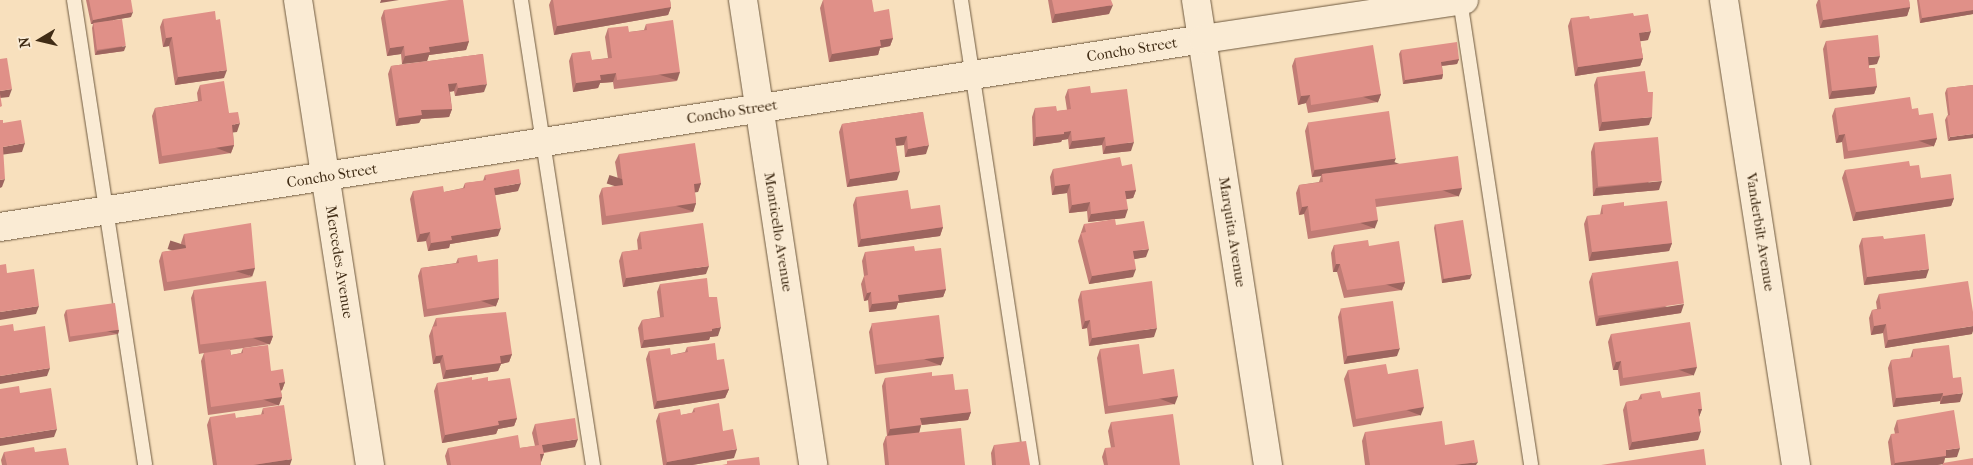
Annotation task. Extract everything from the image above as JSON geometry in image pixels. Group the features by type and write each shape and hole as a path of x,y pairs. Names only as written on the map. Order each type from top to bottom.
{"street":[{"name":"Mercedes Avenue","path":"298,0 370,465"},
{"name":"Monticello Avenue","path":"743,0 813,465"},
{"name":"Marquita Avenue","path":"1196,0 1268,465"},
{"name":"Concho Street","path":"0,227 326,177 543,141 1464,0"},
{"name":"Vanderbilt Avenue","path":"1724,0 1796,465"}],"lane":[{"path":"74,0 145,465"},
{"path":"521,0 593,465"},
{"path":"961,0 1032,465"},
{"path":"1460,0 1531,465"}],"building":[{"path":"89,0 131,0 133,12 93,20"},
{"path":"449,0 463,0 469,41 429,47 430,52 405,56 404,46 390,48 384,10"},
{"path":"553,0 670,0 671,7 557,26"},
{"path":"823,0 872,0 874,12 889,9 893,38 880,40 881,46 832,54"},
{"path":"1052,0 1111,0 1113,5 1055,14"},
{"path":"1820,0 1909,0 1910,7 1823,20"},
{"path":"1919,0 1973,0 1973,10 1922,18"},
{"path":"215,11 216,20 220,19 227,70 178,77 172,37 166,38 163,19"},
{"path":"1633,13 1634,16 1648,14 1651,31 1639,33 1643,58 1578,67 1571,18 1589,16 1590,19"},
{"path":"122,19 126,46 97,50 93,23"},
{"path":"673,20 680,72 617,80 616,73 600,75 601,80 576,83 572,53 590,51 592,60 612,58 608,28 628,26 629,32 647,30 646,24"},
{"path":"1878,35 1880,56 1868,57 1869,68 1875,68 1877,86 1832,91 1826,41"},
{"path":"1457,42 1459,59 1441,62 1443,74 1405,80 1401,50"},
{"path":"1373,45 1381,94 1311,105 1310,95 1301,96 1295,58"},
{"path":"483,54 487,84 458,88 457,83 448,84 452,109 421,110 422,115 399,118 391,66"},
{"path":"7,58 12,89 0,91 0,59"},
{"path":"1645,71 1648,92 1653,92 1652,117 1602,122 1597,77"},
{"path":"224,81 229,113 238,112 240,123 232,125 234,145 162,156 155,108 202,101 200,85"},
{"path":"1973,85 1973,134 1950,137 1947,116 1950,115 1947,88"},
{"path":"1090,86 1091,93 1127,89 1134,142 1106,146 1105,137 1072,141 1071,131 1064,132 1064,134 1036,137 1035,108 1056,106 1057,111 1071,109 1068,89"},
{"path":"1910,97 1912,109 1918,108 1919,115 1933,113 1937,138 1848,151 1845,134 1839,135 1835,108"},
{"path":"1389,111 1396,159 1314,170 1308,122"},
{"path":"923,112 929,145 908,149 907,136 895,138 900,171 850,179 842,124"},
{"path":"0,120 3,120 3,123 21,120 25,143 3,147 5,179 0,180"},
{"path":"1658,137 1662,181 1598,186 1594,143"},
{"path":"695,143 701,183 694,184 696,203 606,216 602,188 623,185 619,154"},
{"path":"1458,156 1462,188 1375,199 1378,220 1311,231 1308,206 1302,207 1299,185 1323,182 1322,174"},
{"path":"1120,157 1122,166 1132,164 1136,190 1125,191 1128,209 1091,214 1090,202 1072,205 1070,184 1055,186 1053,169"},
{"path":"1909,161 1910,166 1919,165 1921,178 1951,174 1954,198 1856,212 1845,170"},
{"path":"519,169 521,183 494,188 501,228 451,236 452,240 431,243 430,232 420,234 413,191 443,186 444,192 465,188 465,183 486,180 485,175"},
{"path":"908,190 911,209 940,205 943,227 861,239 856,197"},
{"path":"1667,201 1672,243 1592,252 1587,216 1603,214 1602,205 1624,202 1624,206"},
{"path":"1115,219 1116,225 1144,221 1149,249 1133,251 1136,269 1092,276 1081,233 1086,232 1084,224"},
{"path":"1463,220 1472,274 1444,279 1435,224"},
{"path":"251,223 255,268 167,282 162,252 186,248 184,234"},
{"path":"703,223 709,266 626,278 622,252 642,249 640,232"},
{"path":"1925,234 1929,269 1867,277 1862,238 1883,236 1884,239"},
{"path":"1368,240 1369,246 1399,241 1405,282 1347,290 1340,264 1336,264 1334,245"},
{"path":"914,246 915,251 941,248 946,289 898,295 899,301 872,304 871,292 867,293 864,276 868,275 865,252"},
{"path":"477,255 478,262 498,259 499,298 427,309 421,268 459,263 458,258"},
{"path":"1678,261 1684,304 1598,316 1592,273"},
{"path":"6,264 7,273 34,269 39,306 0,312 0,265"},
{"path":"707,278 709,297 717,297 721,327 712,329 712,331 644,340 642,320 664,317 660,284"},
{"path":"266,281 273,336 200,344 194,290"},
{"path":"1152,281 1157,328 1092,338 1090,320 1085,321 1081,291"},
{"path":"1968,281 1973,312 1973,326 1888,340 1886,324 1874,326 1872,310 1881,309 1879,294"},
{"path":"1393,301 1400,349 1347,356 1341,308"},
{"path":"115,303 119,330 70,337 66,310"},
{"path":"506,312 512,354 500,356 501,363 446,370 443,355 436,356 432,327 437,326 436,318"},
{"path":"939,315 944,357 877,365 872,323"},
{"path":"1690,322 1697,367 1623,378 1621,361 1616,362 1611,334"},
{"path":"13,324 14,331 45,326 50,368 0,376 0,326"},
{"path":"715,343 717,360 724,359 729,389 657,401 649,351 670,348 671,355 688,352 687,347"},
{"path":"1139,344 1143,374 1174,369 1178,396 1108,406 1100,349"},
{"path":"268,345 271,371 283,369 285,382 279,383 282,397 211,407 204,353 230,349 231,355 243,353 243,348"},
{"path":"1949,345 1953,378 1961,377 1963,393 1943,396 1943,393 1896,398 1891,360 1913,357 1913,349"},
{"path":"1386,364 1388,374 1418,369 1424,407 1356,419 1348,370"},
{"path":"932,372 932,376 953,374 955,390 968,389 971,412 920,418 922,425 890,429 885,378"},
{"path":"472,377 472,380 488,377 488,381 510,378 517,418 498,421 499,425 445,435 437,383"},
{"path":"19,386 20,393 51,388 57,429 0,438 0,389"},
{"path":"1660,391 1662,398 1700,392 1702,409 1698,409 1701,431 1632,442 1626,402 1642,399 1641,394"},
{"path":"719,403 723,431 733,429 737,449 667,462 659,413 680,409 681,415 695,412 694,408"},
{"path":"284,405 292,459 253,465 217,465 210,417 235,413 236,418 264,414 263,408"},
{"path":"1954,410 1960,448 1946,450 1946,456 1895,463 1891,434 1899,433 1897,420"},
{"path":"1173,414 1180,465 1108,465 1105,448 1115,447 1111,422"},
{"path":"575,418 578,439 542,445 544,454 540,454 541,465 451,465 448,448 518,435 520,448 539,445 535,424"},
{"path":"1442,421 1445,445 1474,440 1478,462 1454,465 1370,465 1365,432"},
{"path":"961,428 965,465 889,465 886,436"},
{"path":"1026,441 1030,465 996,465 994,445"},
{"path":"34,447 35,452 66,448 69,465 7,465 4,452"},
{"path":"1704,449 1706,465 1601,465"},
{"path":"759,457 760,465 722,465 727,464 727,461"},
{"path":"1973,458 1973,465 1943,465 1943,463"}]}
